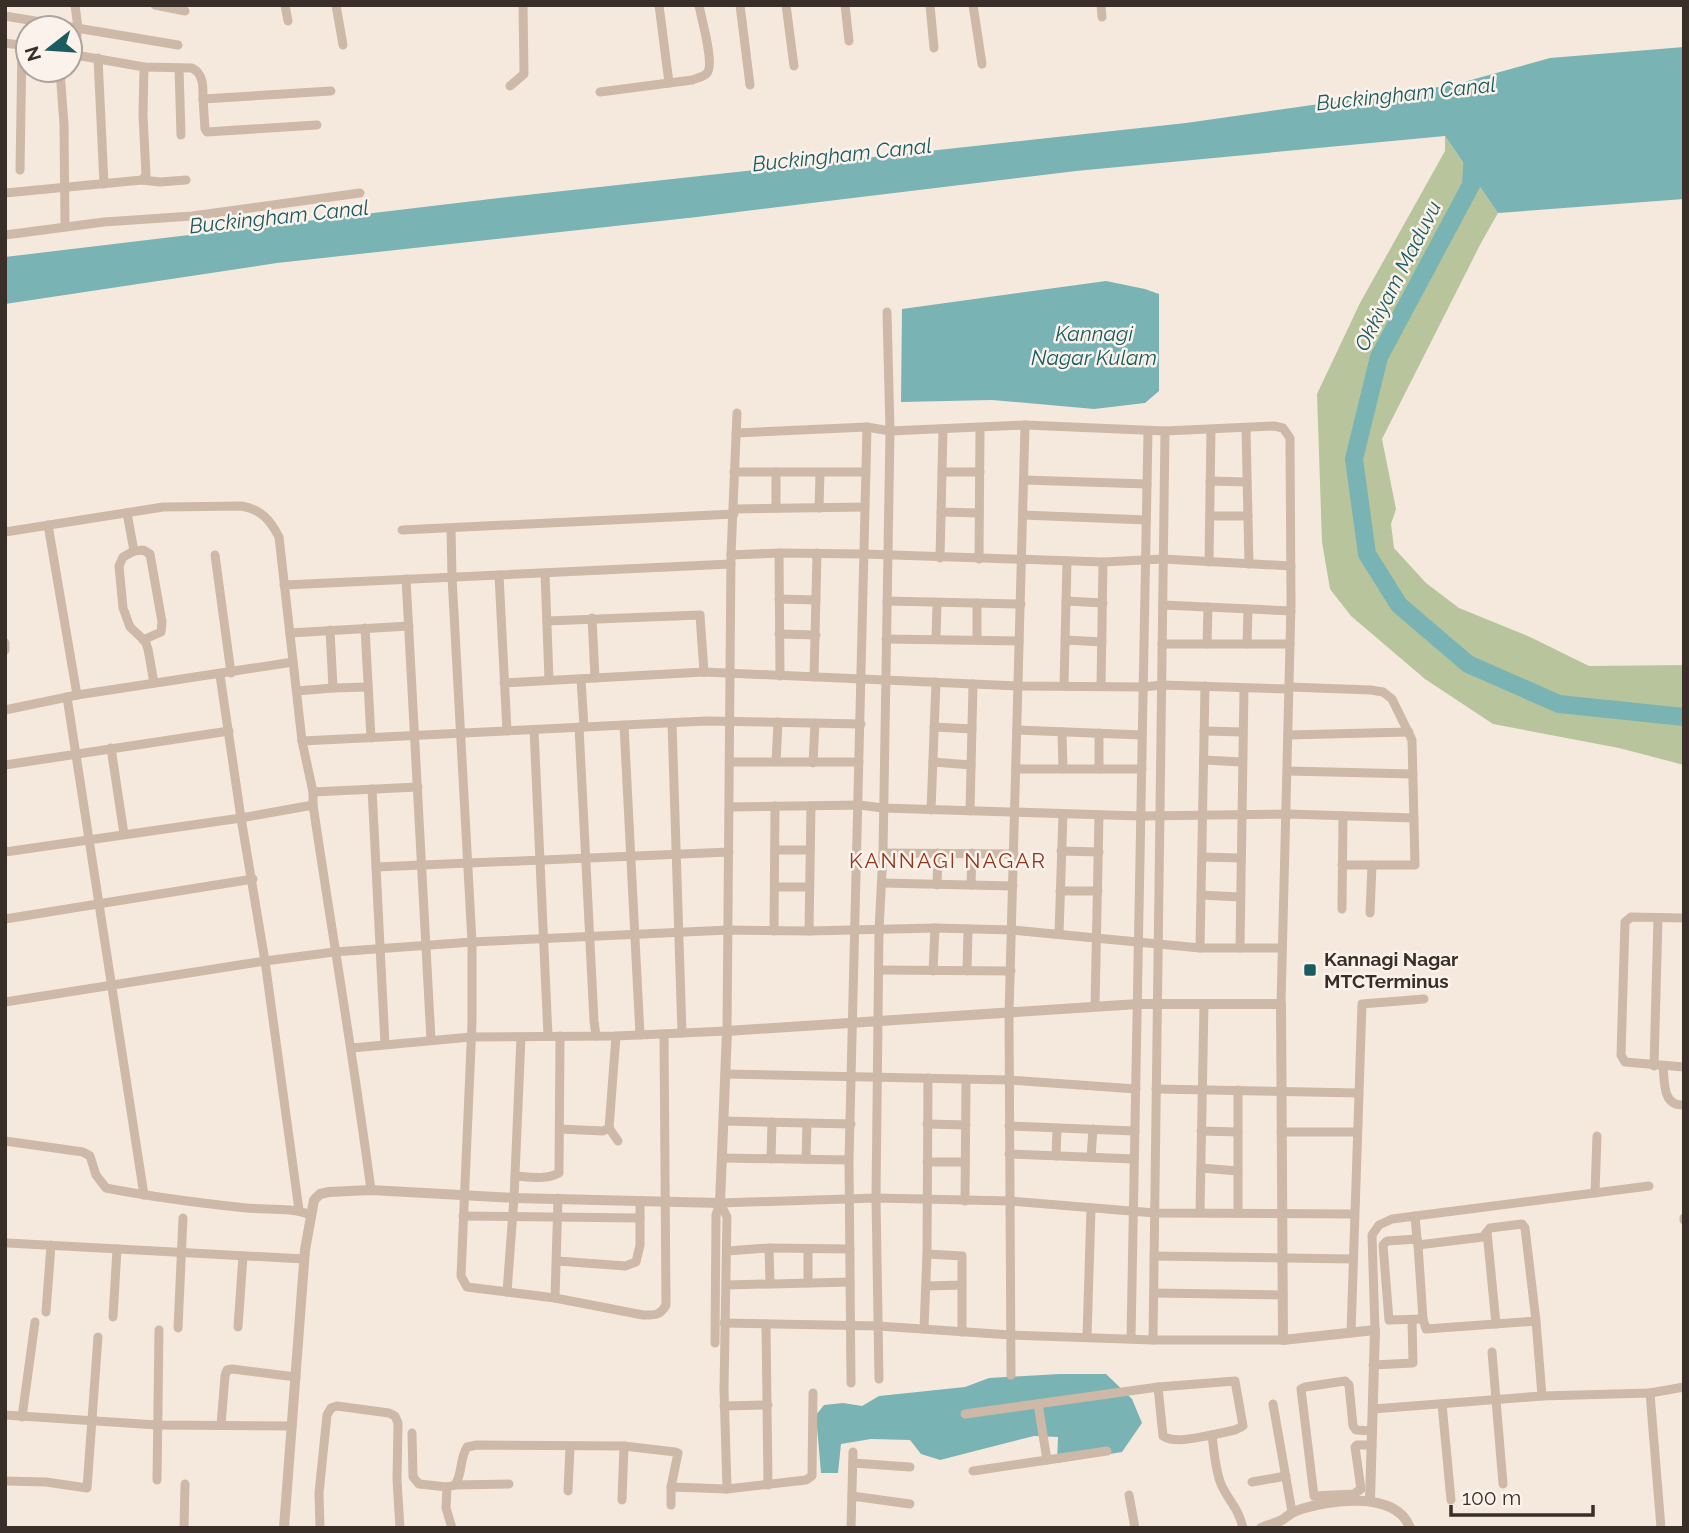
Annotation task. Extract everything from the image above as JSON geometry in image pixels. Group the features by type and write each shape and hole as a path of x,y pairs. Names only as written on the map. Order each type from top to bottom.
{"street":[{"path":"155,5 186,11"},
{"path":"285,5 288,21"},
{"path":"336,5 343,45"},
{"path":"510,86 524,74 523,5"},
{"path":"659,5 669,83"},
{"path":"600,92 706,75 710,68 699,5"},
{"path":"740,5 750,85"},
{"path":"786,5 794,66"},
{"path":"845,5 849,41"},
{"path":"930,5 934,48"},
{"path":"973,5 982,64"},
{"path":"1101,5 1102,17"},
{"path":"84,29 178,45"},
{"path":"84,56 144,67 192,68 199,73 202,81 207,132 317,125"},
{"path":"98,58 104,184"},
{"path":"142,180 146,175 144,67"},
{"path":"179,68 181,135"},
{"path":"20,170 23,84"},
{"path":"61,84 65,227"},
{"path":"203,99 331,91"},
{"path":"5,193 142,180 160,183 186,180"},
{"path":"5,235 192,216 360,193"},
{"path":"879,1379 876,1198 890,430 887,313"},
{"path":"715,1343 716,1215 720,1203 723,1158 727,1031 731,559 737,413"},
{"path":"736,433 867,427 943,430 1025,425 1165,431 1274,426 1283,428 1290,438 1288,814 1281,1004 1283,1340"},
{"path":"1011,1375 1009,1014 1025,425"},
{"path":"851,1382 849,1160 857,930 867,427"},
{"path":"979,559 980,428"},
{"path":"1246,429 1249,564"},
{"path":"940,558 943,430"},
{"path":"1209,562 1211,430"},
{"path":"1131,1338 1148,431"},
{"path":"1153,1340 1165,431"},
{"path":"942,472 980,471"},
{"path":"734,472 866,472"},
{"path":"776,472 776,508"},
{"path":"819,508 820,472"},
{"path":"1024,481 1147,484"},
{"path":"1210,481 1247,482"},
{"path":"5,532 163,507 243,506 255,509 271,521 279,537 302,741 313,792 334,952 352,1048 371,1190"},
{"path":"402,530 776,508 865,507"},
{"path":"941,512 979,513"},
{"path":"127,513 134,551"},
{"path":"1023,515 1146,520"},
{"path":"1210,516 1248,516"},
{"path":"48,525 72,696 75,754 144,1195"},
{"path":"452,528 452,577 472,942 471,1037 461,1276 467,1287 555,1298 643,1315 662,1312 666,1305 664,1034"},
{"path":"144,640 161,632 162,622 150,554 143,550 128,552 120,560 119,577 127,619 148,649 154,683"},
{"path":"284,585 545,573 779,553 1103,562 1163,559 1291,566"},
{"path":"779,553 780,676"},
{"path":"814,677 817,553"},
{"path":"215,555 231,673"},
{"path":"1064,685 1067,561"},
{"path":"1101,686 1103,562"},
{"path":"545,573 549,680"},
{"path":"499,575 506,731"},
{"path":"406,579 431,1040"},
{"path":"779,599 816,600"},
{"path":"887,601 1021,604"},
{"path":"1066,601 1103,603"},
{"path":"936,639 937,603"},
{"path":"976,640 977,603"},
{"path":"1163,605 1290,611"},
{"path":"1207,644 1208,607"},
{"path":"1247,644 1248,609"},
{"path":"547,621 700,615 704,673"},
{"path":"592,618 595,678"},
{"path":"290,633 409,626"},
{"path":"365,628 370,738"},
{"path":"330,630 333,688"},
{"path":"779,634 816,635"},
{"path":"886,639 1019,641"},
{"path":"1065,639 1102,642"},
{"path":"5,643 5,650"},
{"path":"1162,644 1290,644"},
{"path":"5,710 72,696 293,662"},
{"path":"504,683 704,673 1018,686 1162,685 1384,692 1392,699 1409,732 1413,747 1415,865 1342,865"},
{"path":"220,675 241,818 253,879 299,1210"},
{"path":"581,679 589,936 596,1036"},
{"path":"931,810 936,682"},
{"path":"970,811 973,684"},
{"path":"1200,948 1205,686"},
{"path":"296,691 368,687"},
{"path":"1240,948 1244,688"},
{"path":"302,741 730,721 861,724"},
{"path":"776,762 778,722"},
{"path":"672,723 682,1033"},
{"path":"813,763 815,723"},
{"path":"624,725 640,1035"},
{"path":"934,727 972,729"},
{"path":"534,730 548,1036"},
{"path":"1017,730 1142,735"},
{"path":"5,765 229,731"},
{"path":"1204,731 1243,732"},
{"path":"1062,732 1063,769"},
{"path":"1288,735 1409,732"},
{"path":"1099,733 1099,769"},
{"path":"111,748 124,834"},
{"path":"1203,760 1242,762"},
{"path":"730,762 859,762"},
{"path":"933,762 971,765"},
{"path":"1016,769 1142,769"},
{"path":"1288,771 1413,774"},
{"path":"313,792 418,787"},
{"path":"372,789 385,1044"},
{"path":"5,852 313,805"},
{"path":"730,807 859,805 931,810 1141,816 1288,814 1414,817"},
{"path":"774,931 775,806"},
{"path":"809,931 811,806"},
{"path":"1059,934 1063,814"},
{"path":"1095,1006 1099,815"},
{"path":"1342,909 1343,816"},
{"path":"775,849 810,850"},
{"path":"1061,851 1098,852"},
{"path":"376,867 729,852"},
{"path":"883,853 1014,854"},
{"path":"937,885 938,853"},
{"path":"971,885 972,853"},
{"path":"1202,858 1241,858"},
{"path":"1370,913 1372,864"},
{"path":"5,919 253,879"},
{"path":"882,883 1013,887"},
{"path":"775,887 809,887"},
{"path":"1060,891 1098,891"},
{"path":"1201,895 1240,897"},
{"path":"1684,918 1631,918 1625,922 1622,1015 1622,1060 1684,1067"},
{"path":"1658,918 1659,1066 1669,1101 1684,1105"},
{"path":"5,1002 334,952 680,932 935,928 1012,930 1200,948 1282,948"},
{"path":"933,971 935,928"},
{"path":"967,971 968,929"},
{"path":"879,970 1011,971"},
{"path":"1351,1333 1362,1004 1424,999"},
{"path":"352,1048 471,1037 616,1036 727,1031 1158,1003 1281,1004"},
{"path":"1200,1212 1204,1004"},
{"path":"515,1176 553,1176 559,1172 561,1036"},
{"path":"616,1036 609,1128 618,1141"},
{"path":"507,1292 521,1037"},
{"path":"725,1074 1009,1080 1136,1089"},
{"path":"923,1329 927,1254 928,1078"},
{"path":"965,1201 966,1079"},
{"path":"1156,1089 1359,1093"},
{"path":"1238,1090 1238,1212"},
{"path":"724,1121 851,1124"},
{"path":"771,1159 772,1122"},
{"path":"806,1159 807,1123"},
{"path":"927,1124 966,1125"},
{"path":"1009,1126 1135,1131"},
{"path":"560,1129 603,1131 609,1128"},
{"path":"1056,1156 1057,1128"},
{"path":"1091,1157 1093,1129"},
{"path":"1201,1131 1238,1132"},
{"path":"1282,1132 1357,1132"},
{"path":"1595,1193 1597,1136"},
{"path":"5,1141 83,1152 90,1156 96,1175 106,1188 273,1211 299,1210 310,1215"},
{"path":"1009,1154 1134,1159"},
{"path":"723,1158 849,1160"},
{"path":"926,1162 965,1162"},
{"path":"1201,1168 1238,1171"},
{"path":"1370,1500 1375,1330 1372,1235 1379,1225 1392,1219 1649,1186"},
{"path":"284,1528 304,1259 310,1215 314,1200 320,1194 371,1190 665,1203 876,1198 1010,1201 1155,1213 1354,1214"},
{"path":"555,1298 558,1198"},
{"path":"558,1261 625,1266 636,1262 640,1245 640,1202"},
{"path":"720,1203 727,1217 724,1323 727,1489"},
{"path":"1087,1337 1091,1208"},
{"path":"463,1216 640,1218"},
{"path":"1415,1216 1424,1326 1429,1329 1536,1321"},
{"path":"178,1328 183,1218"},
{"path":"1423,1319 1389,1320 1383,1245 1387,1241 1418,1242 1483,1237 1490,1228 1522,1224 1525,1228 1536,1321 1542,1396"},
{"path":"1486,1232 1496,1324"},
{"path":"8,1243 304,1259"},
{"path":"46,1312 51,1245"},
{"path":"727,1251 769,1248 850,1249"},
{"path":"769,1248 770,1283"},
{"path":"113,1317 117,1249"},
{"path":"808,1249 808,1283"},
{"path":"927,1254 962,1256 962,1332"},
{"path":"238,1327 243,1256"},
{"path":"1154,1256 1353,1259"},
{"path":"727,1285 850,1282"},
{"path":"926,1286 962,1285"},
{"path":"1154,1293 1283,1295"},
{"path":"1373,1365 1413,1363 1412,1320"},
{"path":"22,1417 35,1322"},
{"path":"724,1323 878,1326 1011,1335 1153,1340 1283,1340 1375,1330"},
{"path":"766,1324 768,1485"},
{"path":"157,1480 159,1331"},
{"path":"5,1481 46,1482 87,1488 98,1337"},
{"path":"1492,1352 1503,1483"},
{"path":"221,1425 227,1370 296,1377"},
{"path":"965,1414 1158,1387 1235,1381 1243,1426 1212,1435 1173,1440 1163,1436 1158,1387"},
{"path":"1345,1381 1349,1385 1355,1447 1361,1489 1354,1494 1314,1496 1301,1389 1345,1381"},
{"path":"1373,1409 1542,1396 1650,1393 1684,1387"},
{"path":"1650,1393 1661,1528"},
{"path":"671,1487 727,1489 806,1480 812,1476 813,1394"},
{"path":"1038,1404 1047,1460"},
{"path":"1273,1404 1292,1512"},
{"path":"1442,1404 1451,1500"},
{"path":"724,1406 768,1405"},
{"path":"320,1528 319,1493 327,1415 331,1408 337,1406 395,1416 398,1423 400,1528"},
{"path":"5,1415 157,1425 292,1426"},
{"path":"1353,1426 1356,1430 1372,1431"},
{"path":"412,1433 413,1477 419,1484 509,1484"},
{"path":"1212,1435 1219,1480 1226,1495 1240,1512 1243,1528"},
{"path":"452,1528 446,1508 451,1486 460,1478 462,1455 467,1447 477,1445 624,1446 678,1453 671,1487 671,1504"},
{"path":"1355,1447 1372,1445"},
{"path":"622,1500 624,1446"},
{"path":"568,1491 570,1447"},
{"path":"973,1471 1107,1451"},
{"path":"851,1528 853,1452"},
{"path":"853,1463 911,1467"},
{"path":"1252,1482 1286,1476"},
{"path":"184,1528 185,1484"},
{"path":"1129,1495 1135,1528"},
{"path":"852,1496 910,1504"},
{"path":"1261,1528 1282,1524 1292,1512 1318,1504 1370,1500 1398,1512 1410,1528"}],"green space":[{"path":"1445,136 1498,213 1382,439 1396,509 1391,524 1394,548 1426,583 1459,608 1530,637 1589,666 1684,665 1684,765 1619,748 1493,724 1425,679 1351,616 1330,589 1322,542 1317,394 1360,303 1445,151"}],"water":[{"name":"Buckingham Canal","path":"1684,47 1684,199 1498,213 1445,136 1076,171 697,217 277,263 5,304 5,257 499,198 1186,123 1453,85 1550,58"},
{"name":"Kannagi Nagar Kulam","path":"1106,281 1159,294 1159,391 1145,403 1094,409 992,400 901,402 902,309"},
{"path":"1106,1374 1132,1399 1142,1423 1122,1452 1057,1463 1058,1437 1034,1436 940,1460 921,1454 910,1440 871,1439 841,1444 838,1473 821,1473 816,1415 824,1405 843,1403 862,1406 879,1396 965,1387 989,1378"}],"waterway":[{"name":"Okkiyam Maduvu","path":"1473,152 1471,185 1379,357 1354,459 1367,554 1399,605 1468,664 1559,704 1684,717"}],"place":[{"name":"Kannagi Nagar MTCTerminus","path":"1310,970"}],"district":[{"name":"KANNAGI NAGAR","path":"948,861"}]}
